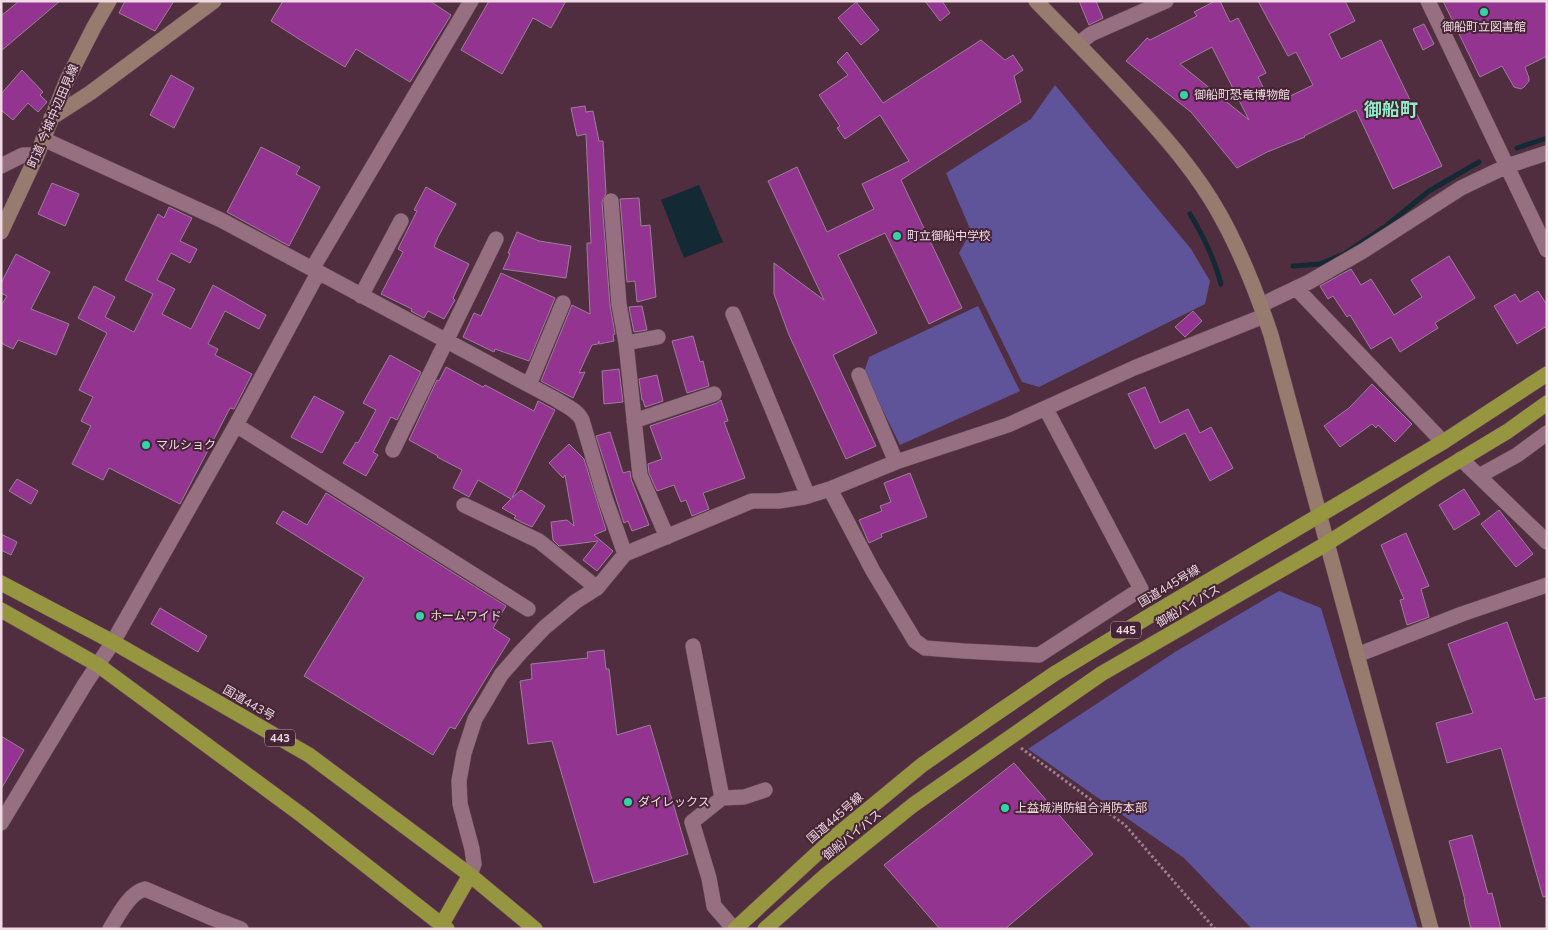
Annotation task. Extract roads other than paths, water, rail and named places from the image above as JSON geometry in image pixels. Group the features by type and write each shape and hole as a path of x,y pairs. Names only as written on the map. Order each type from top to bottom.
{"highway":[{"name":"国道445号線","path":"735,929 836,835 922,765 1054,674 1443,442 1547,374"},
{"name":"御船バイパス","path":"765,929 826,875 913,806 1101,674 1326,544 1461,459 1508,432 1547,403"},
{"name":"国道443号","path":"1,583 113,642 309,755 470,875 536,929"},
{"path":"1,610 98,665 303,816 443,927 470,875"}],"street":[{"name":"町道 今城中辺田見線","path":"1,232 44,140 67,80 109,1"},
{"path":"51,118 90,93 214,1"},
{"path":"1,823 113,642 236,425 315,271 471,1"},
{"path":"1036,1 1166,137 1194,174 1219,212 1243,261 1263,311 1297,429 1326,544 1431,929"},
{"path":"1078,44 1090,34 1166,1"},
{"path":"1428,1 1547,250"},
{"path":"44,140 221,220 557,400 579,414 605,498 625,554"},
{"path":"470,875 474,864 460,804 458,781 464,752 475,719 501,675 526,647 544,628 597,588 625,554 752,501 779,501 808,496 896,462 1008,425 1263,311 1296,288 1363,251 1460,188 1508,166 1547,153"},
{"path":"1,166 23,155 37,155"},
{"path":"611,201 619,304 626,343 640,475 667,537"},
{"path":"361,296 402,221"},
{"path":"393,450 496,239"},
{"path":"1296,288 1443,442"},
{"path":"529,385 563,304"},
{"path":"733,314 808,496"},
{"path":"626,343 658,337"},
{"path":"859,375 896,462"},
{"path":"634,421 714,394"},
{"path":"830,489 873,571 915,641 924,648 1039,655 1140,588 1046,408"},
{"path":"236,425 528,608"},
{"path":"1479,476 1517,456 1547,433"},
{"path":"1461,459 1547,542"},
{"path":"464,505 539,541 597,588"},
{"path":"1357,655 1462,614 1547,585"},
{"path":"693,646 722,798"},
{"path":"1039,655 1054,674"},
{"path":"735,929 714,906 709,878 692,822 722,798 744,797 765,790"},
{"path":"110,929 132,897 140,890 145,889 241,929"}],"water":[{"path":"699,185 723,242 684,258 661,200"}],"waterway":[{"path":"1517,148 1547,138"},
{"path":"1293,266 1320,264 1344,254 1386,226 1429,191 1479,162"},
{"path":"1190,214 1208,248 1221,284"}],"place":[{"name":"御船町立図書館","path":"1484,12"},
{"name":"御船町恐竜博物館","path":"1184,95"},
{"name":"町立御船中学校","path":"897,236"},
{"name":"マルショク","path":"146,445"},
{"name":"ホームワイド","path":"420,616"},
{"name":"ダイレックス","path":"628,802"},
{"name":"上益城消防組合消防本部","path":"1005,808"}],"district":[{"name":"御船町","path":"1391,110"}]}
